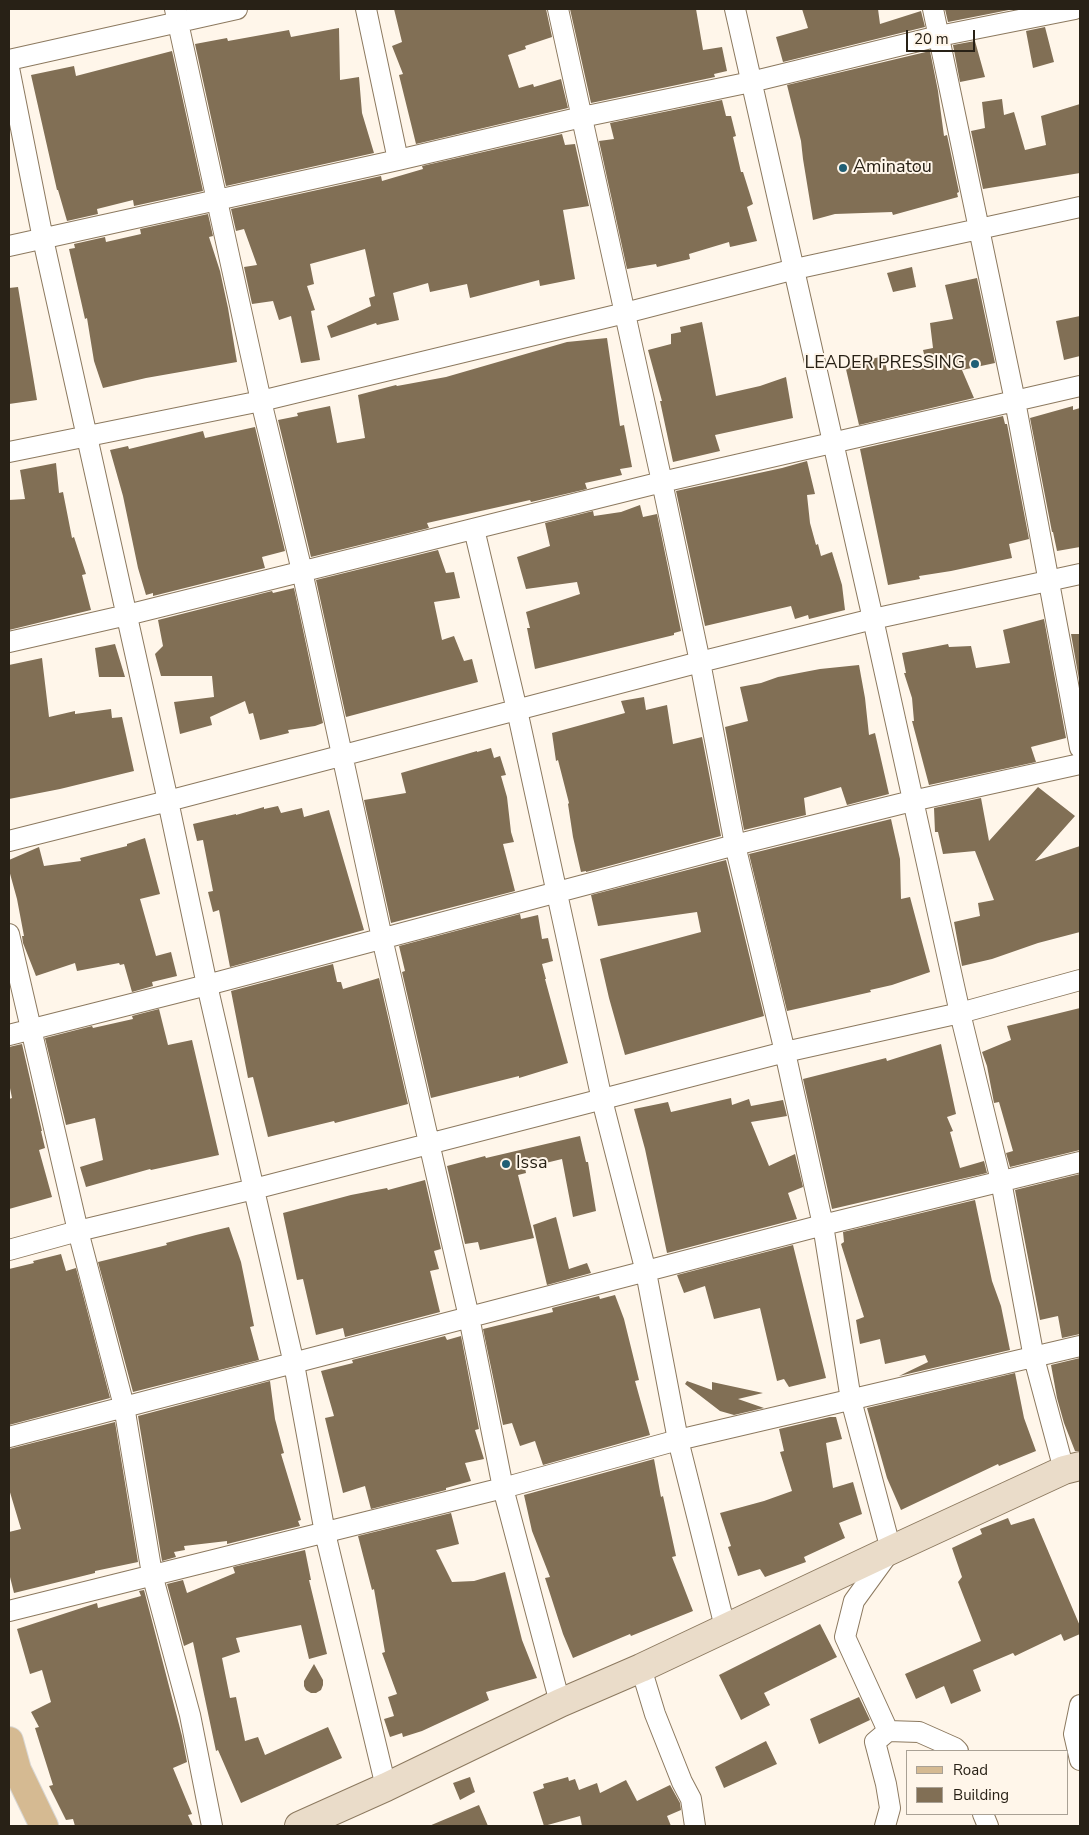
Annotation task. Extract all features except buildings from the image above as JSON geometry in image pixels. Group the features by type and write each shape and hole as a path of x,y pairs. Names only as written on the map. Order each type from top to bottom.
{"main road":[{"path":"10,1750 17,1770 44,1826"}],"street":[{"path":"9,60 177,15 237,9"},
{"path":"366,9 398,160"},
{"path":"558,9 662,482 700,662 735,845 823,1225 851,1400 891,1550"},
{"path":"299,1826 386,1787 560,1703 641,1668 725,1627 1072,1468 1034,1358 1001,1181 960,1013 834,442 735,9"},
{"path":"933,9 1015,401 1080,748"},
{"path":"9,246 398,160 582,117 751,82 938,36 1075,9"},
{"path":"177,15 261,401 302,571 382,938 469,1317 503,1488 560,1703"},
{"path":"9,68 42,239 127,615 207,985 294,1364 325,1533 386,1787"},
{"path":"9,452 261,401 625,313 795,269 1080,207"},
{"path":"9,642 127,615 662,482 1080,386"},
{"path":"474,529 517,710 602,1100 646,1272 678,1440 725,1627"},
{"path":"9,841 700,662 873,620 1080,574"},
{"path":"9,1035 207,985 735,845 912,801 1080,764"},
{"path":"9,934 78,1231 124,1406 152,1574 190,1715 212,1826"},
{"path":"9,1250 78,1231 254,1189 784,1052 960,1013 1080,980"},
{"path":"9,1437 823,1225 1080,1162"},
{"path":"9,1611 503,1488 678,1440 1080,1346"},
{"path":"888,1731 845,1637 854,1601 891,1550"},
{"path":"641,1668 655,1714 682,1782 691,1799 695,1826"},
{"path":"1080,1705 1074,1734 1080,1760"},
{"path":"884,1826 890,1808 875,1742 888,1731 919,1732 957,1750"}],"place":[{"name":"Aminatou","path":"843,168"},
{"name":"LEADER PRESSING","path":"975,364"},
{"name":"Issa","path":"506,1164"}]}
